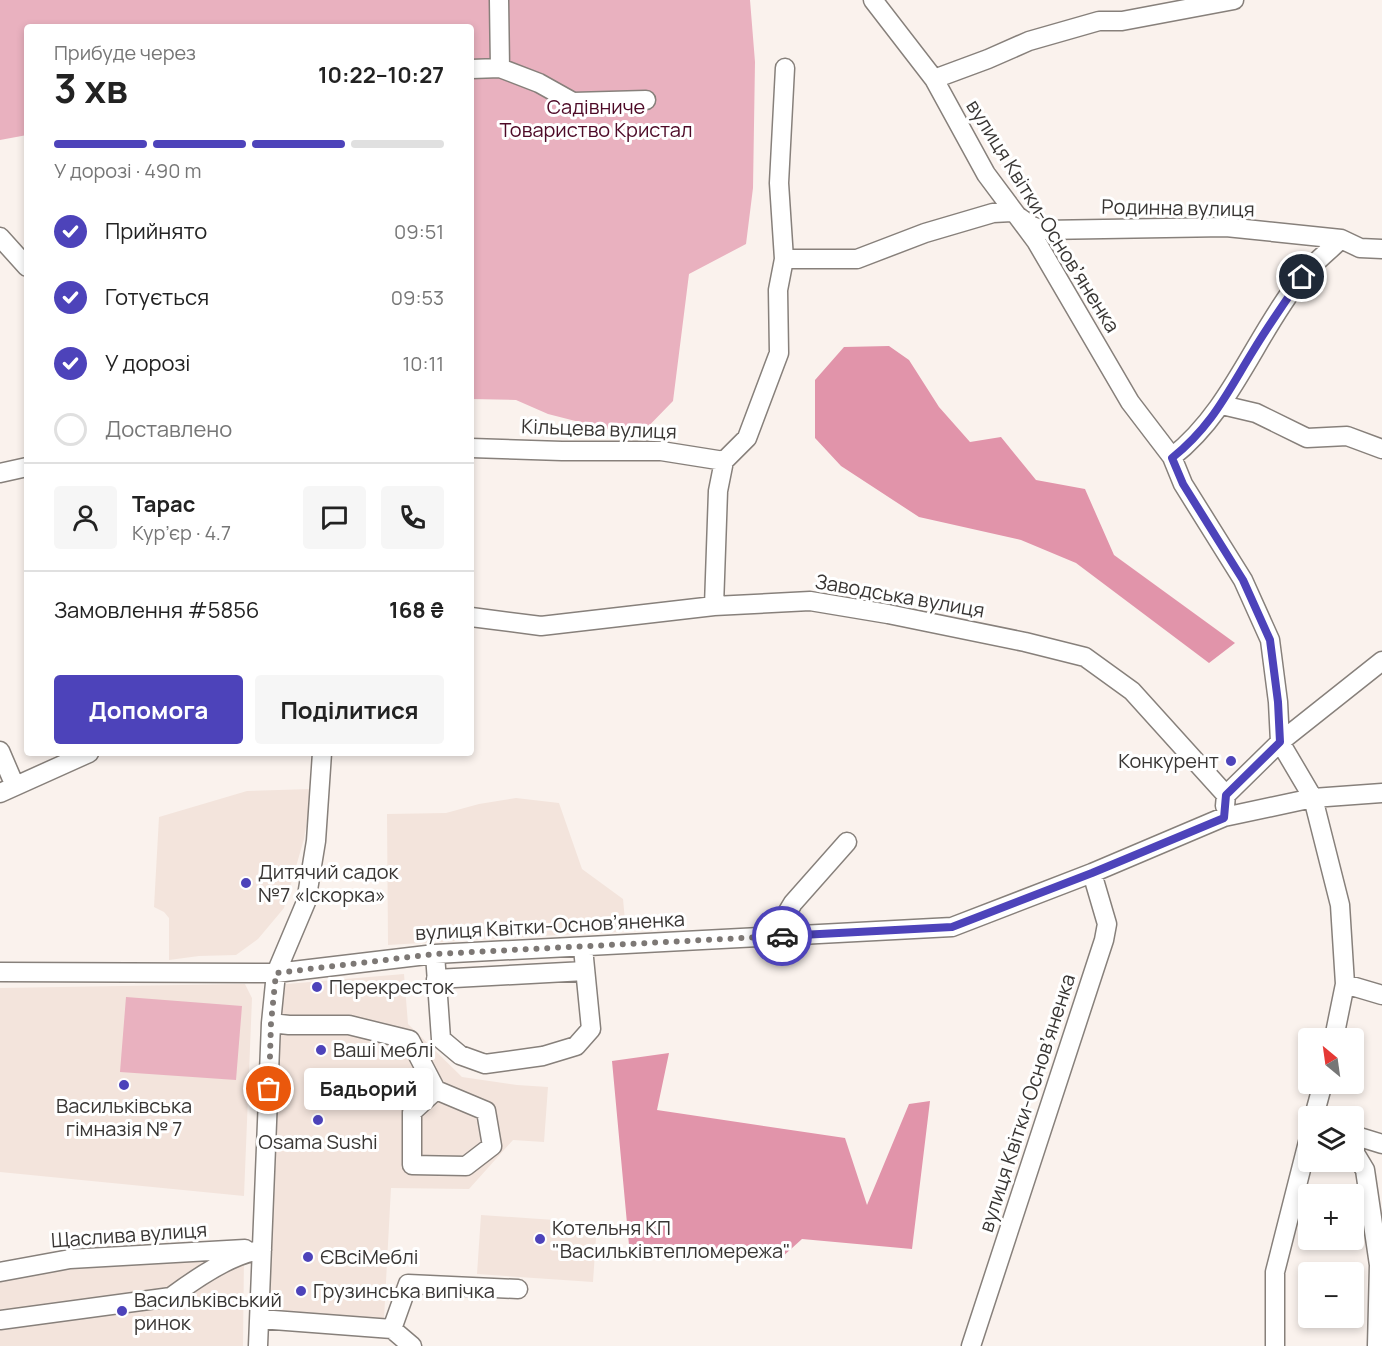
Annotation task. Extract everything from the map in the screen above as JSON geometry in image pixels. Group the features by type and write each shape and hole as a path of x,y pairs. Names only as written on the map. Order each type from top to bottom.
{"street":[{"path":"499,0 500,68"},
{"name":"вулиця Квітки-Основʼяненка","path":"873,0 934,79 986,174 1012,212 1036,241 1130,402 1172,458 1183,484 1243,580 1270,640 1278,702 1280,742"},
{"path":"934,79 1029,41 1099,21 1122,21 1234,0"},
{"path":"474,69 500,68 539,83 573,102 646,100"},
{"path":"714,606 718,491 724,461 747,438 779,353 778,290 784,259 779,183 785,68"},
{"path":"784,259 857,259 925,233 993,213 1012,212"},
{"name":"Родинна вулиця","path":"1012,212 1032,226 1043,230 1226,227 1341,239 1360,248 1382,249"},
{"path":"0,237 24,264"},
{"path":"1172,458 1190,443 1222,405 1252,352 1302,277 1341,239"},
{"path":"1222,405 1256,413 1307,438 1347,436 1382,449"},
{"name":"Кільцева вулиця","path":"474,448 662,451 724,461"},
{"path":"0,472 24,468"},
{"name":"Заводська вулиця","path":"474,617 541,626 714,606 810,601 1025,642 1085,657 1132,691 1226,795"},
{"path":"1224,818 1226,795 1280,742 1382,661"},
{"path":"1280,742 1312,798 1340,905 1345,984 1336,1028"},
{"path":"0,751 8,790 82,756"},
{"path":"258,1346 271,1023 276,973 306,902 316,841 322,756"},
{"name":"вулиця Квітки-Основʼяненка","path":"0,972 276,973 435,954 952,927 1092,873 1224,818 1312,798 1382,793"},
{"path":"767,937 784,918 793,903 847,842"},
{"name":"вулиця Квітки-Основʼяненка","path":"971,1346 1104,940 1107,924 1092,873"},
{"path":"435,954 441,1039 460,1055 485,1064 543,1056 576,1046 591,1029 583,948"},
{"path":"436,979 585,971"},
{"path":"1345,984 1382,995"},
{"path":"271,1023 349,1025 410,1040 436,1090 486,1111 492,1146 466,1166 412,1165 412,1112 436,1090"},
{"path":"1364,1138 1382,1144"},
{"path":"1364,1168 1379,1264 1377,1346"},
{"path":"1275,1346 1275,1272 1300,1172"},
{"path":"0,1320 171,1297 188,1284 238,1256 249,1251 262,1250"},
{"name":"Щаслива вулиця","path":"0,1272 70,1259 262,1250"},
{"path":"392,1329 408,1284 518,1289"},
{"path":"260,1319 392,1329 412,1346"}],"shaded area":[{"path":"889,346 909,360 939,407 970,442 1001,437 1036,480 1085,489 1114,555 1235,643 1209,663 1076,563 1021,540 919,517 841,466 815,438 815,380 844,347"},
{"path":"312,789 304,839 284,908 258,939 236,955 169,960 169,918 164,912 154,907 159,817 247,791"},
{"path":"516,798 559,803 582,869 623,899 626,931 388,945 387,814 446,813 479,804"},
{"path":"404,974 408,1024 462,1077 548,1087 544,1142 513,1140 469,1189 391,1188 384,1319 260,1309 275,985"},
{"name":"Васильківська гімназія № 7","path":"245,984 252,998 244,1196 0,1172 0,988"},
{"path":"669,1053 657,1110 845,1138 867,1205 909,1104 930,1101 912,1249 802,1239 781,1258 629,1245 612,1061"},
{"path":"481,1215 597,1223 593,1282 477,1274"},
{"name":"Васильківський ринок","path":"244,1254 243,1346 0,1346 0,1276 64,1263"}],"green space":[{"name":"Садівниче Товариство Кристал","path":"0,0 750,0 755,62 753,188 746,244 689,274 673,401 638,437 548,414 516,400 474,399 474,24 24,24 24,136 0,140"},
{"path":"126,997 242,1006 236,1080 120,1072"}],"way so far":[{"path":"269,1089 271,1023 276,973 435,954 782,936"}],"place":[{"name":"Конкурент","path":"1231,761"},
{"name":"Дитячий садок №7 «Іскорка»","path":"246,883"},
{"name":"Перекресток","path":"317,987"},
{"name":"Ваші меблі","path":"321,1050"},
{"name":"Васильківська гімназія № 7","path":"124,1085"},
{"name":"Бадьорий","path":"269,1089"},
{"name":"Osama Sushi","path":"318,1120"},
{"name":"Котельня КП \"Васильківтепломережа\"","path":"540,1239"},
{"name":"ЄВсіМеблі","path":"308,1257"},
{"name":"Грузинська випічка","path":"301,1291"},
{"name":"Васильківський ринок","path":"122,1311"}],"route":[{"path":"782,936 952,927 1092,873 1224,818 1226,795 1280,742 1278,702 1270,640 1243,580 1183,484 1172,458 1190,443 1222,405 1252,352 1302,277"}]}
